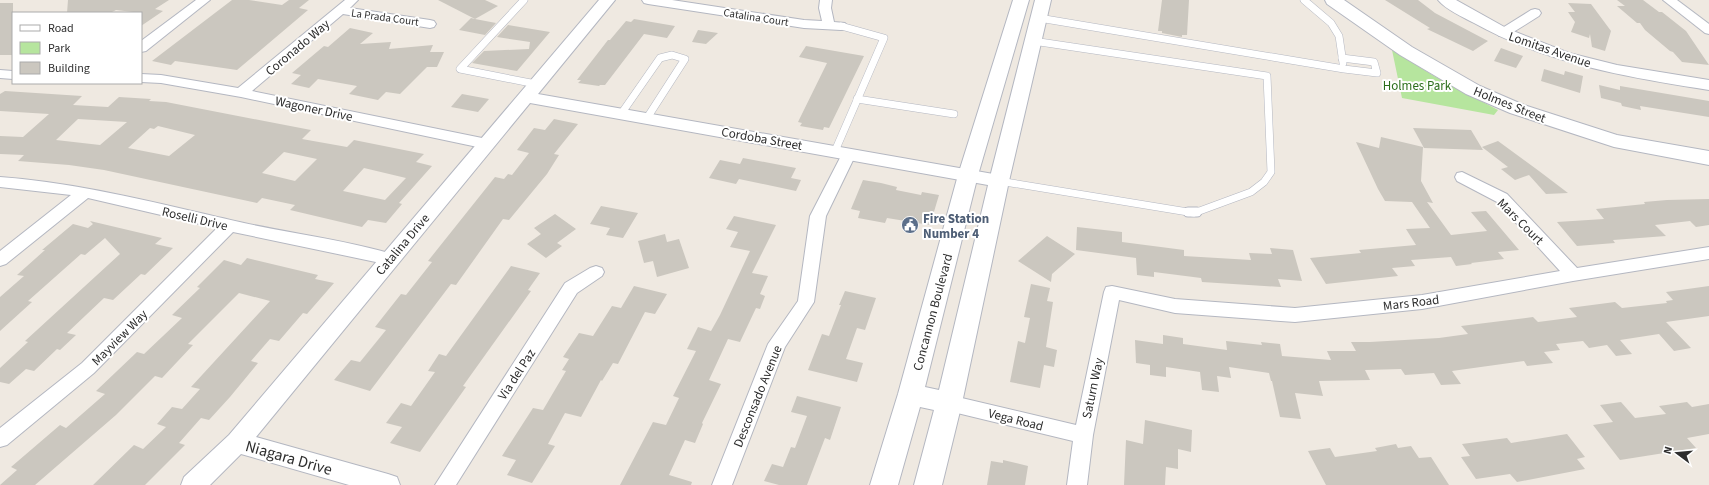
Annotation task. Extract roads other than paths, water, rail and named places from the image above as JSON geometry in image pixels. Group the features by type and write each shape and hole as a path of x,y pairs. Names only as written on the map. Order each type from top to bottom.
{"main road":[{"name":"Concannon Boulevard","path":"884,485 911,394 968,176 1021,0"},
{"name":"Holmes Street","path":"1333,0 1406,51 1473,90 1517,109 1614,140 1709,158"},
{"name":"Holmes Street","path":"1352,0 1404,37 1509,92 1558,110 1604,122 1650,133 1709,143"},
{"path":"928,485 949,403 1041,9"},
{"path":"911,394 949,403"}],"street":[{"path":"142,47 204,0"},
{"name":"Coronado Way","path":"241,93 352,0"},
{"name":"Catalina Drive","path":"193,485 237,442 487,144 530,90 607,0"},
{"name":"Catalina Court","path":"648,0 669,2 804,24 835,25"},
{"path":"826,0 825,8 835,25"},
{"name":"Lomitas Avenue","path":"1446,0 1503,33 1563,56 1643,75 1709,85"},
{"path":"1669,0 1709,30"},
{"name":"La Prada Court","path":"340,10 430,24"},
{"path":"1503,33 1536,13"},
{"path":"0,74 12,75"},
{"name":"Wagoner Drive","path":"142,78 161,79 241,93 487,144"},
{"name":"Cordoba Street","path":"530,90 621,114 1000,181"},
{"name":"Desconsado Avenue","path":"722,485 778,344 806,302 818,216 842,152"},
{"name":"Mars Court","path":"1462,177 1502,198 1573,275"},
{"name":"Roselli Drive","path":"0,182 21,183 85,192 230,226 390,259"},
{"path":"0,260 85,192"},
{"name":"Mayview Way","path":"0,439 88,368 230,226"},
{"name":"Mars Road","path":"1112,292 1175,306 1295,315 1422,302 1573,275 1709,253"},
{"name":"Via del Paz","path":"445,485 571,288 596,272"},
{"name":"Saturn Way","path":"1077,485 1083,435 1112,292"},
{"name":"Vega Road","path":"949,403 1083,435"},
{"name":"Niagara Drive","path":"237,442 388,485"}],"lane":[{"path":"524,0 460,69 530,90"},
{"path":"1304,0 1331,23 1339,36 1344,69"},
{"path":"1041,9 1344,69 1377,73 1374,62 1342,58"},
{"path":"835,25 884,38 857,99 842,152"},
{"path":"1000,181 1194,213 1251,192 1264,182 1271,172 1267,76 1033,41"},
{"path":"621,114 660,58 666,54 681,56 685,59 647,118"},
{"path":"857,99 954,114"}],"place":[{"name":"Fire Station Number 4","path":"910,225"}],"park label":[{"name":"Holmes Park","path":"1417,85"}]}
